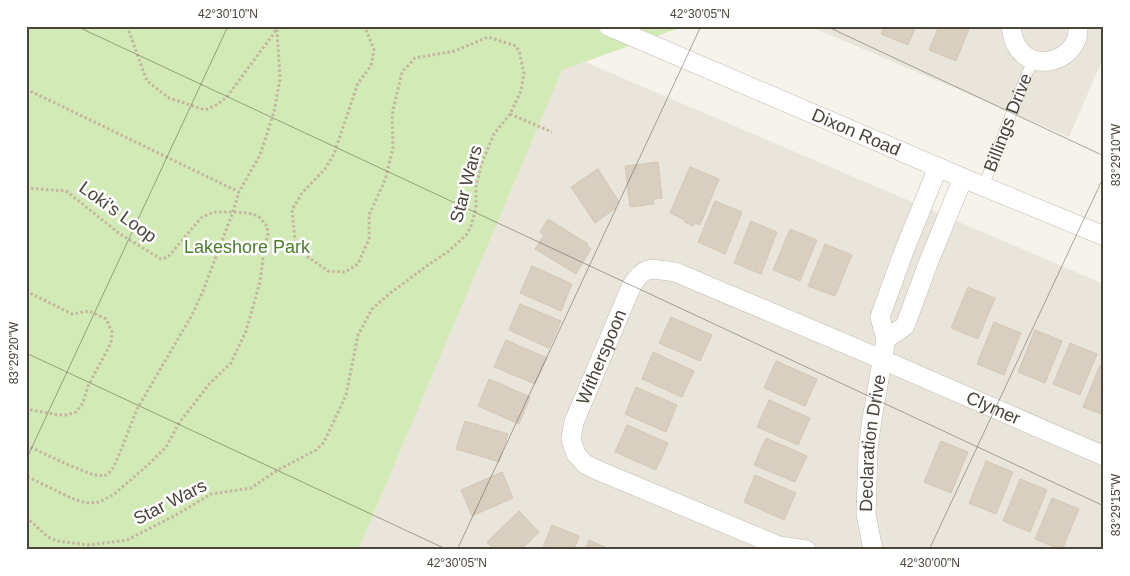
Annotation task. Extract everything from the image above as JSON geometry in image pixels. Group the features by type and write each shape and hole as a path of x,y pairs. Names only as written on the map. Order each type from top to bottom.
{"street":[{"name":"Dixon Road","path":"608,26 983,187 1104,236"},
{"name":"Billings Drive","path":"1011,26 1016,46 1033,60 1044,62 1055,60 1065,55 1073,47 1077,37 1078,26"},
{"name":"Declaration Drive","path":"873,550 866,514 868,450 886,339 880,316 938,167"},
{"path":"886,339 905,326 963,178"},
{"path":"904,251 929,261"},
{"name":"Witherspoon","path":"806,550 779,546 586,464 576,454 570,439 574,422 631,287 638,276 645,270 675,272 882,360"},
{"name":"Clymer","path":"882,360 1104,456"}],"lane":[{"name":"Billings Drive","path":"983,187 1017,96 1033,60"}],"path":[{"path":"127,26 147,80 169,98 205,110 226,98 276,28 282,26"},
{"name":"Star Wars","path":"26,517 48,537 57,541 89,545 127,540 176,515 211,494 251,488 276,471 316,450 324,442 346,395 358,335 372,309 389,294 448,251 466,235 472,226 476,208 476,187 481,166 494,134 510,114 521,91 524,73 519,50 516,46 488,37 455,51 415,58 402,72 392,115 393,148 385,180 369,215 369,239 358,264 345,272 328,272 308,257 295,240 292,210 302,193 325,169 334,154 358,83 371,66 374,50 363,26"},
{"path":"26,446 94,475 104,476 109,473 119,455 138,409 192,315 203,291 239,192 260,155 274,112 280,79 276,28"},
{"path":"26,89 239,192"},
{"path":"510,114 552,132"},
{"name":"Loki's Loop","path":"26,188 66,190 120,234 161,259 168,257 201,218 213,212 233,212"},
{"name":"Star Wars","path":"26,476 71,498 86,503 99,502 112,495 166,447 179,423 210,383 231,363 246,331 260,282 268,234 266,226 259,217 253,214 233,212"},
{"path":"26,291 72,314 89,310 106,319 112,332 111,344 88,386 84,404 76,412 58,415 26,410"}],"shaded area":[{"path":"809,26 1104,26 1104,56 1069,137"},
{"path":"569,52 585,62 1104,284 1104,550 358,550"}],"green space":[{"name":"Lakeshore Park","path":"26,26 685,26 562,70 358,550 26,550"}],"building":[{"path":"885,26 916,26 908,45 881,34"},
{"path":"939,26 970,26 956,61 929,50"},
{"path":"658,162 662,198 653,199 654,204 630,207 625,166"},
{"path":"690,167 719,179 700,225 695,223 693,226 670,213"},
{"path":"598,169 619,202 615,206 616,208 595,223 571,187"},
{"path":"715,201 742,212 725,254 698,242"},
{"path":"548,219 588,244 587,246 591,249 576,274 535,249 544,235 540,232"},
{"path":"751,221 777,232 761,274 734,263"},
{"path":"790,229 817,240 800,281 773,270"},
{"path":"825,244 852,255 835,296 808,286"},
{"path":"532,266 572,284 561,311 520,293"},
{"path":"968,287 995,298 978,339 951,328"},
{"path":"520,304 561,321 549,348 509,330"},
{"path":"671,317 712,335 700,361 659,343"},
{"path":"994,322 1021,333 1004,375 977,364"},
{"path":"1035,330 1062,341 1045,383 1018,372"},
{"path":"506,340 547,358 535,384 494,367"},
{"path":"1070,343 1097,354 1080,395 1053,384"},
{"path":"653,352 694,371 682,397 642,379"},
{"path":"776,361 817,379 805,406 764,388"},
{"path":"1100,365 1104,367 1104,415 1083,407"},
{"path":"489,379 530,397 519,424 478,406"},
{"path":"636,387 677,405 666,432 625,414"},
{"path":"769,400 810,418 798,445 757,427"},
{"path":"465,421 508,434 499,462 456,449"},
{"path":"627,425 668,443 656,470 615,452"},
{"path":"766,438 807,456 795,482 754,465"},
{"path":"941,441 968,452 951,493 924,482"},
{"path":"986,461 1013,472 996,514 969,503"},
{"path":"502,472 513,498 472,516 461,490"},
{"path":"755,475 796,493 784,520 744,502"},
{"path":"1020,479 1047,490 1030,532 1003,521"},
{"path":"1052,498 1079,509 1062,550 1035,539"},
{"path":"519,511 539,532 521,550 494,550 487,542"},
{"path":"552,525 579,536 574,550 542,550"},
{"path":"589,540 612,550 585,550"}]}
